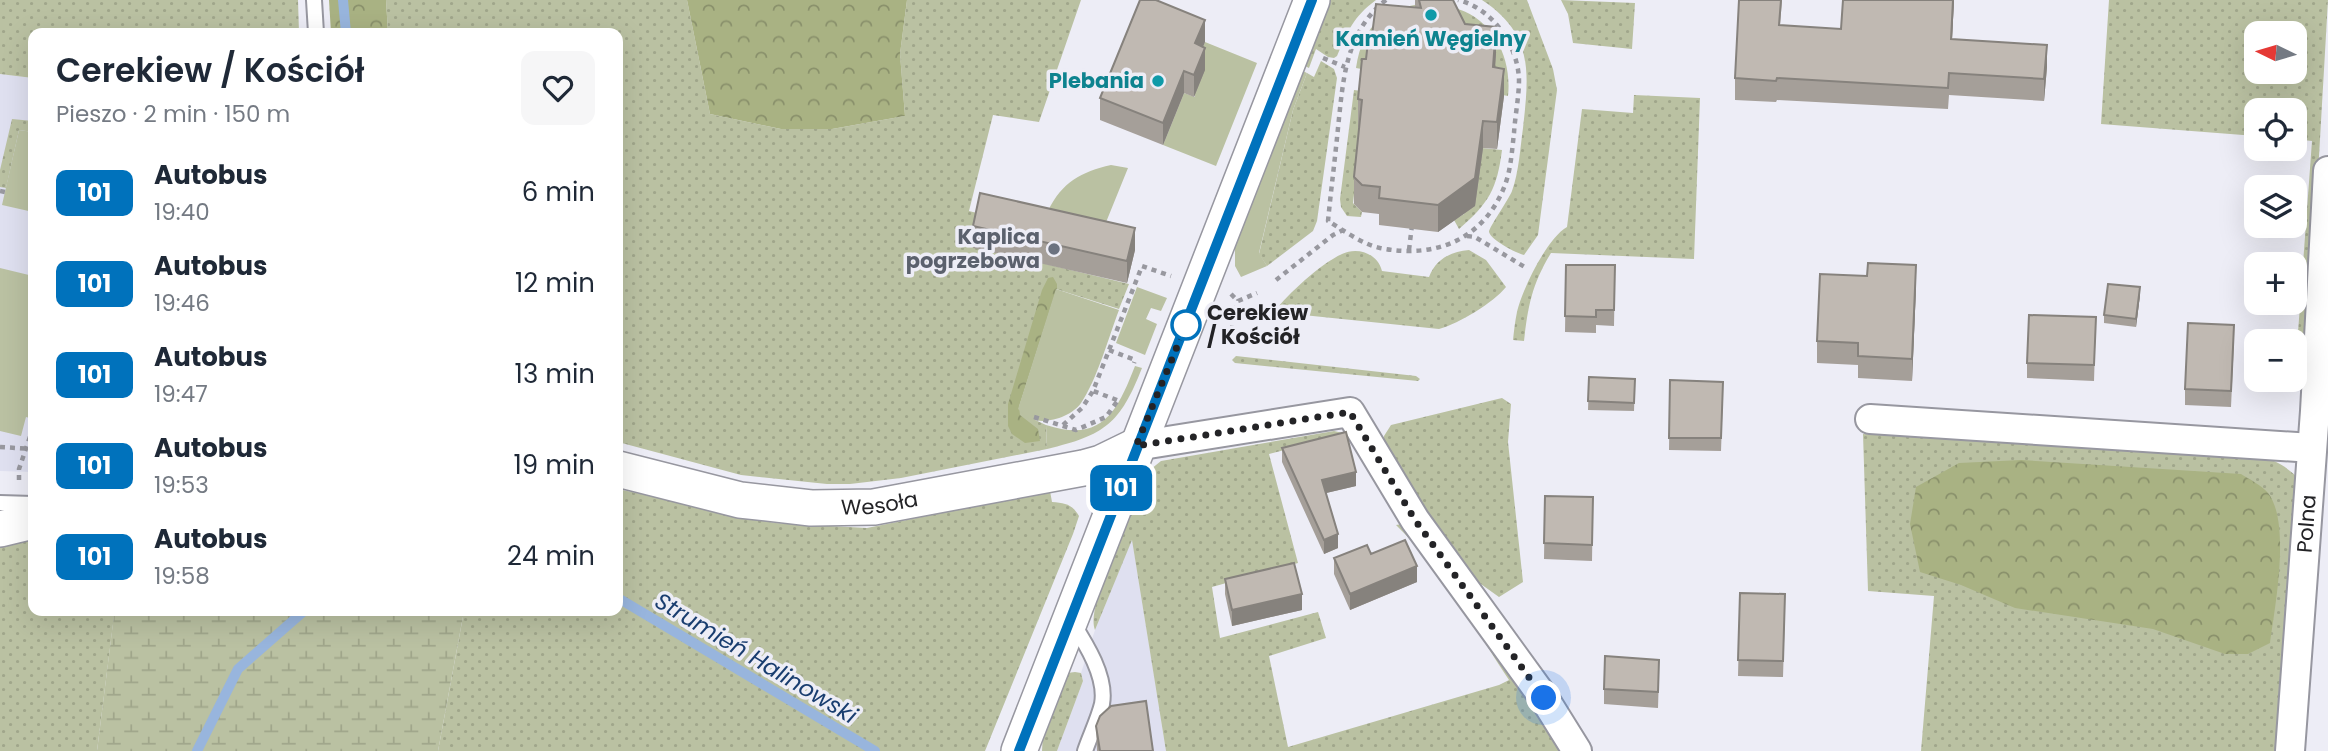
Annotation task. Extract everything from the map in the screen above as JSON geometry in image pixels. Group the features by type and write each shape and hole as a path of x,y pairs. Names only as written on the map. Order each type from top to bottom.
{"street":[{"path":"1019,751 1312,0"},
{"name":"Polna","path":"2290,751 2312,448 2328,171"},
{"path":"1136,446 1350,412 1415,520 1544,698 1577,751"},
{"path":"1870,419 2312,448"},
{"name":"Wesoła","path":"623,470 740,500 811,508 874,507 1083,468 1101,463 1136,446"},
{"path":"0,529 28,523"}],"lane":[{"path":"314,0 316,28"},
{"path":"0,503 28,504"},
{"path":"1071,620 1093,662 1102,694 1101,705 1085,751"}],"path":[{"path":"1386,0 1365,21 1354,39 1345,67 1328,221 1378,247 1431,251 1458,241 1479,227 1494,207 1505,185 1511,160 1519,79 1509,43 1499,26 1485,13 1458,0"},
{"path":"1319,56 1345,67"},
{"path":"1409,250 1412,225"},
{"path":"1276,280 1343,230"},
{"path":"1466,236 1475,237 1528,269"},
{"path":"1063,425 1082,408 1093,391 1142,266 1182,279"},
{"path":"1228,340 1238,301 1257,293"},
{"path":"1109,350 1135,360 1130,370"},
{"path":"1034,416 1076,429 1106,417 1122,390"},
{"path":"1093,391 1118,400"},
{"path":"19,485 19,469 28,446"},
{"path":"0,447 27,449"}],"shaded area":[{"path":"0,74 28,77 28,472 0,471"},
{"path":"1132,539 1166,751 1057,751 1083,681 1081,673 1095,630"}],"green space":[{"path":"0,0 298,0 299,28 28,28 28,77 0,74"},
{"path":"329,0 386,0 388,28 331,28"},
{"path":"386,0 687,0 710,114 781,129 832,129 905,116 900,54 907,0 1081,0 1039,122 993,115 969,211 981,214 975,247 1129,284 1119,309 1056,289 1018,408 1046,425 1047,449 901,478 827,484 741,475 623,443 623,28 388,28"},
{"path":"687,0 907,0 900,54 905,116 832,129 781,129 710,114"},
{"path":"1328,0 1376,0 1356,19 1337,56 1328,57 1316,49 1309,68 1303,65"},
{"path":"1482,0 1527,0 1553,69 1557,90 1538,235 1524,255 1499,242 1489,232 1512,191 1516,176 1526,90 1524,56 1511,27"},
{"path":"1561,0 1635,3 1632,49 1573,43 1568,14"},
{"path":"2109,0 2328,0 2307,365 2307,329 2298,329 2299,315 2307,315 2307,252 2304,252 2312,141 2307,140 2307,98 2244,98 2244,135 2101,124"},
{"path":"1431,3 1455,8 1471,15 1491,32 1504,56 1509,82 1508,96 1356,68 1364,39 1380,19 1402,8"},
{"path":"1205,42 1257,63 1216,166 1163,145 1184,93 1195,97 1195,65"},
{"path":"1321,61 1334,69 1337,78 1317,221 1313,231 1267,266 1259,254 1293,110 1307,73 1314,77"},
{"path":"1301,70 1307,73 1293,110 1259,253 1267,266 1241,277 1235,266 1235,247"},
{"path":"1354,90 1362,91 1362,127 1353,203 1362,212 1361,217 1347,216 1341,207 1340,199"},
{"path":"1634,95 1700,98 1694,259 1551,253 1532,296 1524,341 1513,340 1517,312 1530,278 1551,242 1567,227 1582,109 1633,113"},
{"path":"12,119 28,121 28,131 19,130 6,188 0,187 0,170"},
{"path":"19,130 28,131 28,211 2,205"},
{"path":"1482,148 1502,150 1497,175 1484,203 1459,229 1454,220 1464,214"},
{"path":"1111,165 1128,168 1098,242 1048,211 1053,201 1074,180 1090,171"},
{"path":"1469,250 1486,260 1506,287 1476,312 1439,329 1274,312 1315,272 1348,252 1361,251 1372,256 1382,271 1429,277 1444,258"},
{"path":"0,268 28,275 28,418 21,436 0,431"},
{"path":"1053,277 1057,288 1019,407 1020,415 1038,429 1040,441 1025,443 1012,434 1008,426 1008,404 1042,290 1048,278"},
{"path":"1137,287 1167,298 1161,311 1151,308 1146,319 1157,324 1145,355 1116,343"},
{"path":"1056,289 1119,310 1097,370 1081,403 1072,412 1059,418 1037,421 1018,409"},
{"path":"1236,356 1416,376 1420,379 1418,381 1235,363 1232,360"},
{"path":"1135,366 1142,368 1118,415 1097,432 1047,449 1046,425 1065,430 1081,430 1105,419 1114,410"},
{"path":"1502,398 1511,404 1508,442 1523,582 1499,597 1471,577 1384,446 1384,436 1391,425"},
{"path":"1334,431 1347,434 1269,454 1298,563 1212,587 1220,638 1318,612 1326,638 1269,656 1288,747 1509,680 1457,599 1567,751 1166,751 1132,540 1095,630 1094,617 1105,576 1151,469 1161,461"},
{"path":"1863,434 2260,456 2288,469 2296,476 2281,751 1921,751 1934,596 1868,591"},
{"path":"2021,460 2241,474 2258,485 2268,493 2275,506 2279,524 2280,565 2270,643 2248,654 2225,654 2153,629 2015,608 1961,585 1920,572 1910,524 1916,487 1959,463"},
{"path":"623,490 775,523 867,528 1050,491 1052,502 1068,505 1079,516 985,751 438,751 463,616 623,616"},
{"path":"1402,524 1433,567 1413,542 1396,525"},
{"path":"28,539 28,616 114,616 97,751 0,751 0,546"},
{"path":"114,616 463,616 438,751 97,751"},
{"path":"1067,673 1081,673 1083,681 1057,751 1042,751 1043,733"}],"building":[{"name":"Plebania","path":"1140,0 1156,0 1205,20 1195,43 1205,48 1194,75 1184,71 1163,123 1100,98"},
{"path":"1419,0 1453,0 1465,24 1496,27 1493,67 1504,69 1497,122 1483,121 1475,178 1438,205 1379,198 1380,187 1362,185 1354,177 1362,100 1358,99 1362,59 1366,59 1368,42 1371,43 1376,4 1421,8"},
{"path":"1739,0 1781,0 1779,25 1841,29 1843,0 1953,0 1951,39 2047,45 2044,79 1949,73 1948,88 1735,78"},
{"path":"980,193 1135,228 1127,261 973,226"},
{"path":"1868,263 1916,265 1912,359 1858,356 1858,343 1817,341 1820,274 1867,276"},
{"path":"1566,265 1615,265 1614,310 1596,310 1596,317 1565,316"},
{"path":"2108,284 2140,287 2136,319 2104,315"},
{"path":"2029,315 2096,317 2094,365 2027,363"},
{"path":"2188,323 2234,325 2231,391 2185,389"},
{"path":"1589,377 1635,379 1634,403 1588,401"},
{"path":"1670,380 1723,382 1721,438 1669,438"},
{"path":"1346,432 1356,472 1322,480 1338,534 1324,540 1282,448"},
{"path":"1545,496 1593,497 1592,545 1544,543"},
{"path":"1405,540 1417,566 1350,594 1334,558 1367,545 1371,554"},
{"path":"1294,563 1302,594 1232,610 1225,579"},
{"path":"1740,593 1785,594 1783,661 1738,660"},
{"path":"1605,656 1659,660 1658,692 1604,689"},
{"path":"1146,701 1153,751 1100,751 1096,726 1100,716 1111,706"}],"waterway":[{"name":"Strumień Halinowski","path":"343,0 346,28"},
{"name":"Strumień Halinowski","path":"623,601 875,751"},
{"path":"197,751 238,669 298,616"}],"bus line":[{"name":"101","path":"1019,751 1312,0"}],"place":[{"name":"Kamień Węgielny","path":"1431,15"},
{"name":"Plebania","path":"1158,81"},
{"name":"Kaplica pogrzebowa","path":"1054,249"},
{"name":"Cerekiew / Kościół","path":"1186,325"}],"route":[{"path":"1186,325 1136,446 1350,412 1415,520 1544,698"}]}
